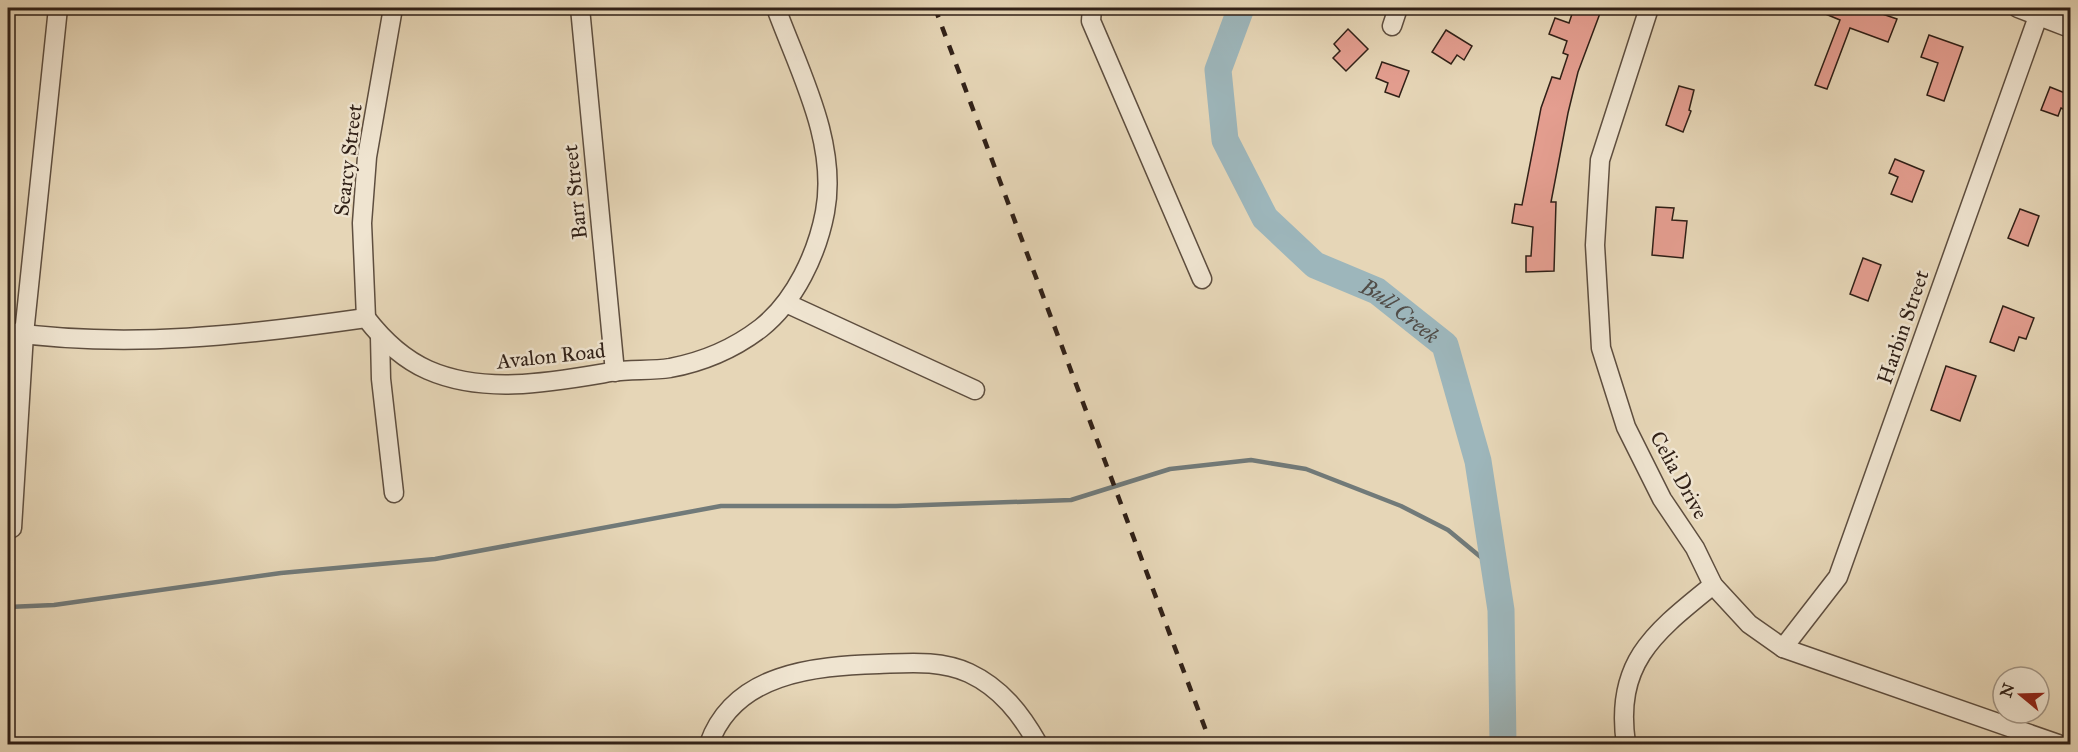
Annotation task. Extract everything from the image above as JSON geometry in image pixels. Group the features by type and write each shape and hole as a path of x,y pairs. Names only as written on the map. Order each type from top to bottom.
{"street":[{"path":"12,528 16,333 58,8"},
{"name":"Searcy Street","path":"366,318 362,223 367,157 393,8"},
{"name":"Barr Street","path":"580,8 615,372"},
{"name":"Avalon Road","path":"366,318 380,337 399,353 428,370 492,385 670,368 716,354 762,327 786,303 806,268 820,236 828,181 822,134 776,8"},
{"path":"1392,26 1398,8"},
{"name":"Celia Drive","path":"1648,8 1600,160 1595,245 1601,348 1626,427 1662,499 1695,548 1713,585 1749,624 1784,648 2058,744"},
{"path":"2018,8 2039,11 2069,27"},
{"path":"2056,8 2069,27"},
{"name":"Harbin Street","path":"1784,648 1838,577 2039,11"},
{"path":"1091,14 1202,279"},
{"path":"786,303 975,390"},
{"path":"16,333 126,341 179,339 266,332 366,318"},
{"path":"380,337 381,379 394,493"},
{"path":"1626,744 1623,721 1628,681 1640,653 1669,621 1713,585"},
{"path":"709,744 733,704 766,683 829,665 926,662 947,665 970,674 999,691 1017,710 1038,744"}],"building":[{"path":"1574,8 1602,8 1578,72 1551,202 1556,202 1554,271 1526,272 1526,256 1531,256 1533,227 1512,223 1515,204 1522,205 1541,108 1552,77 1560,79 1568,55 1563,53 1567,41 1549,34 1555,18 1569,23"},
{"path":"1811,8 1865,8 1897,19 1888,42 1850,28 1827,89 1815,85 1840,20"},
{"path":"1348,29 1368,49 1346,71 1333,58 1340,51 1334,44"},
{"path":"1446,30 1472,46 1464,60 1457,55 1451,64 1432,52"},
{"path":"1929,35 1963,47 1944,101 1927,95 1938,63 1921,57"},
{"path":"1382,62 1409,71 1399,97 1385,92 1388,83 1376,78"},
{"path":"1679,86 1694,90 1689,110 1691,111 1683,132 1666,125"},
{"path":"2050,87 2070,95 2070,112 2061,108 2058,116 2041,110"},
{"path":"1895,159 1924,171 1912,202 1891,194 1898,177 1889,173"},
{"path":"1656,207 1674,208 1672,220 1687,221 1683,258 1652,255"},
{"path":"2020,209 2039,216 2028,246 2008,238"},
{"path":"1863,258 1881,265 1868,301 1850,294"},
{"path":"2003,306 2034,318 2026,339 2019,337 2014,351 1990,342"},
{"path":"1946,366 1976,376 1960,421 1931,410"}],"waterway":[{"name":"Bull Creek","path":"1241,8 1218,70 1225,140 1265,218 1315,265 1377,291 1445,345 1478,461 1501,610 1503,744"},
{"path":"8,607 54,605 281,573 435,559 721,506 896,506 1071,500 1170,469 1251,460 1306,469 1401,506 1448,530 1494,568"}],"railway":[{"path":"935,8 1211,744"}]}
